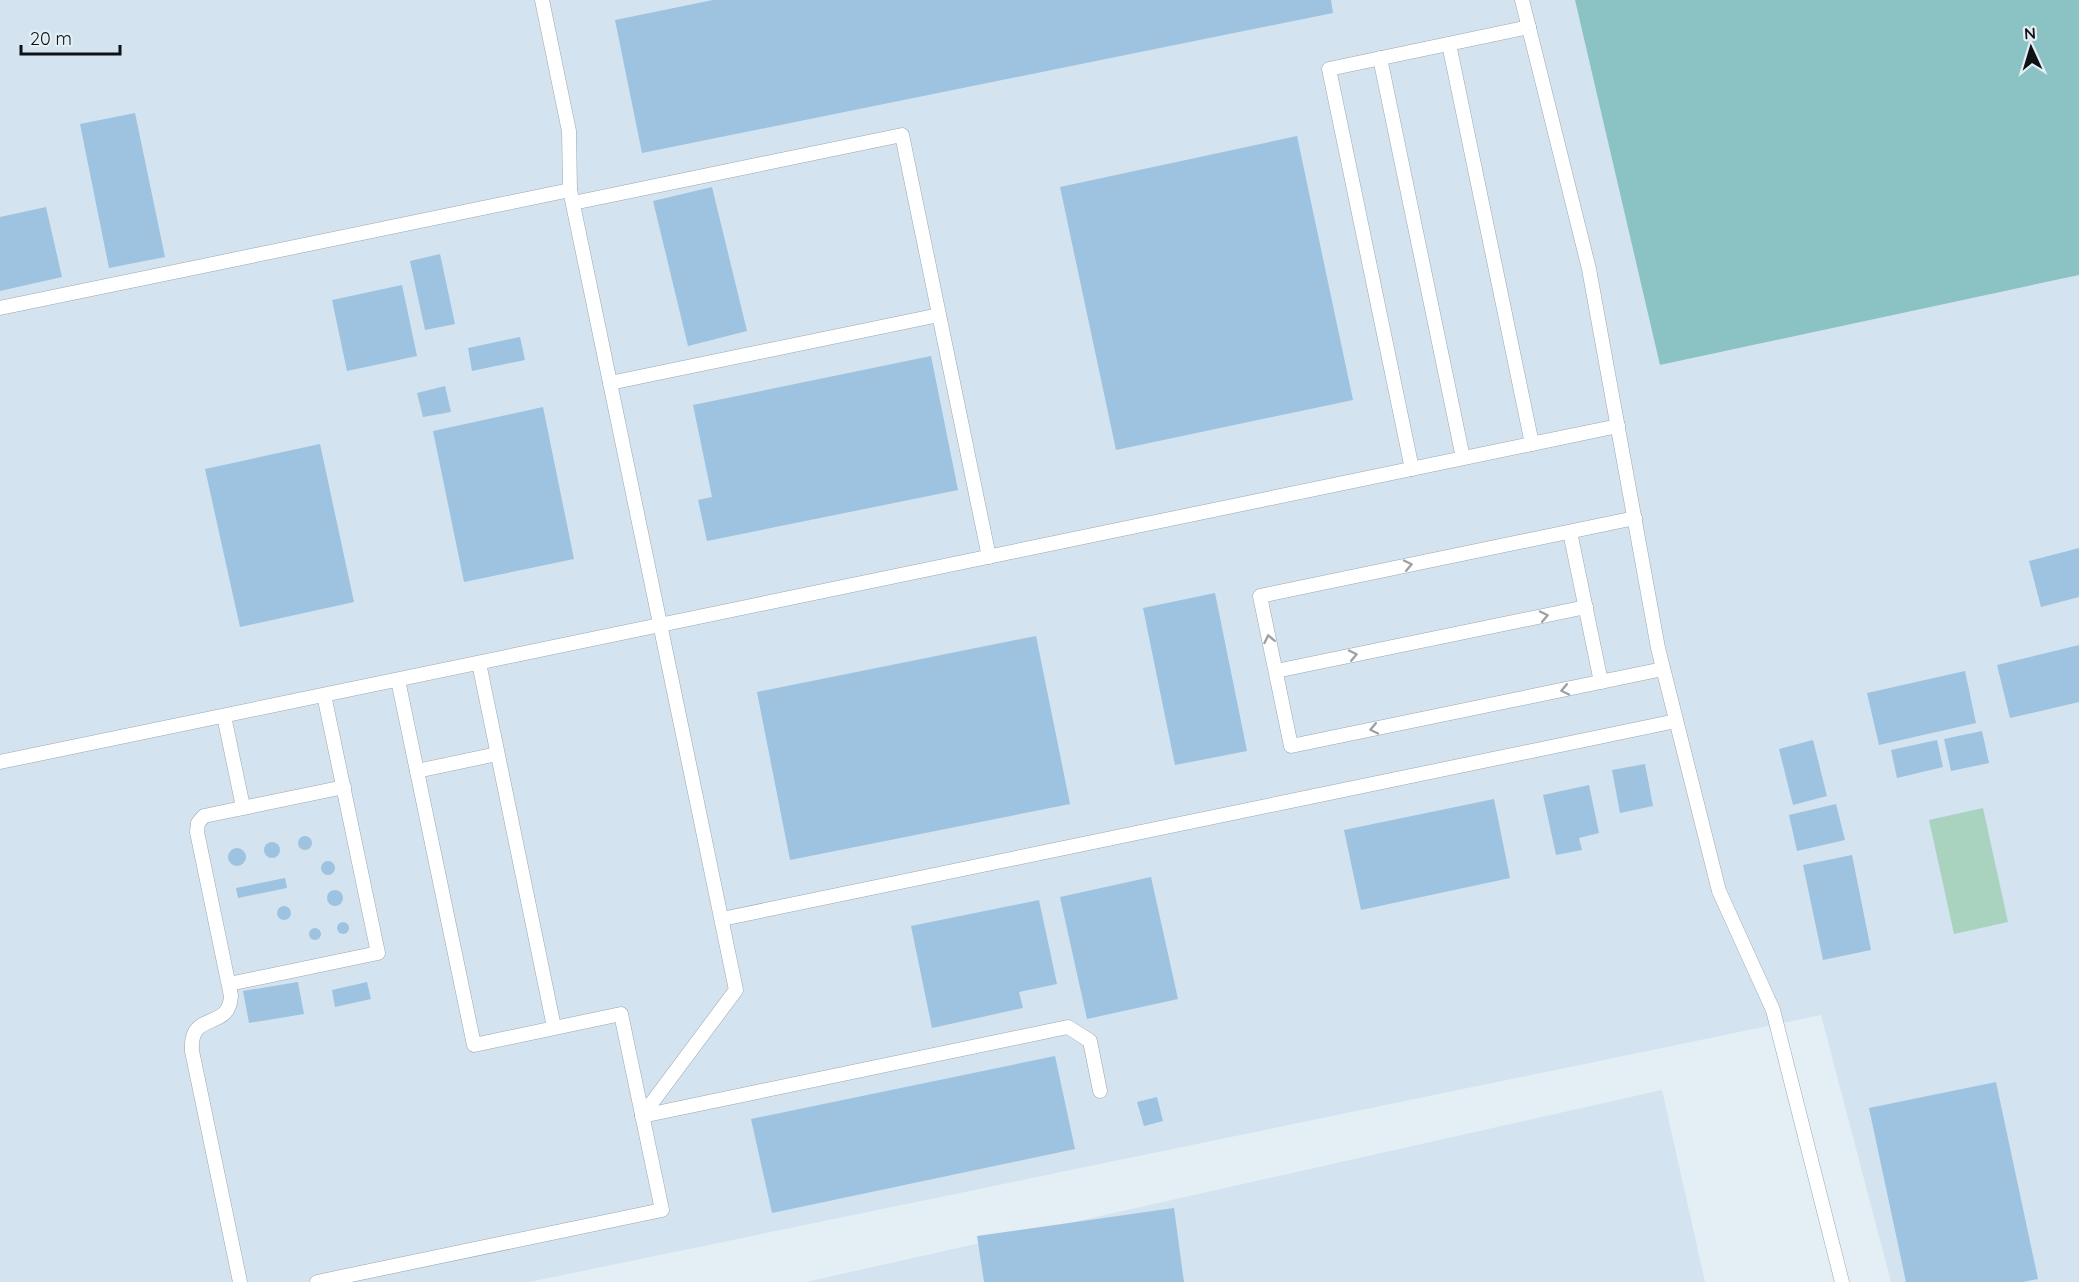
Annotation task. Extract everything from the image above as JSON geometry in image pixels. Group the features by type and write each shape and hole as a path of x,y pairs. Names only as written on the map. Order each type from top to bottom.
{"lane":[{"path":"542,0 569,131 572,197 736,990 642,1116"},
{"path":"1522,0 1589,269 1663,669 1719,891 1773,1010 1842,1282"},
{"path":"1412,469 1329,69 1529,27"},
{"path":"1449,44 1532,444"},
{"path":"1380,58 1463,458"},
{"path":"0,308 902,135 989,557"},
{"path":"610,383 939,315"},
{"path":"0,762 1618,426"},
{"path":"1635,518 1260,596 1291,746 1663,669"},
{"path":"1570,532 1601,682"},
{"path":"1276,672 1586,607"},
{"path":"478,663 554,1027"},
{"path":"317,1282 662,1210 621,1014 474,1045 398,680"},
{"path":"229,984 378,953 324,695"},
{"path":"224,716 243,807"},
{"path":"722,919 1676,721"},
{"path":"417,771 497,754"},
{"path":"240,1282 191,1046 192,1035 198,1027 225,1014 231,1001 197,826 204,816 344,787"},
{"path":"642,1116 1068,1028 1090,1041 1100,1091"}],"shaded area":[{"path":"0,0 1575,0 1661,365 2079,275 2079,1282 1891,1282 1821,1015 529,1282 0,1282"},
{"path":"1662,1090 1705,1282 806,1282"}],"green space":[{"path":"1983,808 2008,922 1954,934 1929,820"}],"water":[{"path":"1575,0 2079,0 2079,275 1660,365"}],"building":[{"path":"713,0 1331,0 1333,13 642,153 615,20"},
{"path":"135,113 165,257 109,268 80,124"},
{"path":"1297,136 1353,400 1116,450 1060,187"},
{"path":"712,187 747,331 688,346 653,201"},
{"path":"46,207 62,277 0,291 0,217"},
{"path":"440,254 455,324 425,330 410,261"},
{"path":"402,285 417,356 347,371 332,300"},
{"path":"520,337 525,360 472,371 468,348"},
{"path":"931,356 958,490 707,541 698,500 712,497 693,405"},
{"path":"445,386 451,412 423,417 417,393"},
{"path":"543,407 574,559 464,582 433,431"},
{"path":"320,444 354,602 240,627 205,469"},
{"path":"2079,548 2079,597 2041,607 2029,561"},
{"path":"1215,593 1247,751 1175,765 1143,608"},
{"path":"1036,636 1070,804 790,860 757,692"},
{"path":"2079,645 2079,702 2010,718 1997,665"},
{"path":"1965,671 1976,723 1879,745 1867,693"},
{"path":"1982,731 1989,763 1951,771 1944,739"},
{"path":"1813,740 1827,796 1793,805 1779,749"},
{"path":"1937,740 1943,767 1897,778 1891,750"},
{"path":"1645,764 1653,806 1620,813 1612,770"},
{"path":"1589,785 1599,833 1579,838 1582,850 1556,855 1543,795"},
{"path":"1494,799 1510,878 1361,910 1344,830"},
{"path":"1836,804 1845,840 1797,851 1789,815"},
{"path":"305,836 310,838 312,843 310,848 305,850 300,848 298,843 300,838"},
{"path":"269,842 275,842 280,850 278,856 269,858 264,853 264,847"},
{"path":"237,848 243,851 246,857 243,863 237,866 231,863 228,857 231,851"},
{"path":"1852,855 1871,950 1823,960 1803,865"},
{"path":"328,861 333,863 335,868 333,873 328,875 323,873 321,868 323,863"},
{"path":"1151,877 1178,999 1087,1019 1060,897"},
{"path":"285,878 287,888 238,898 236,888"},
{"path":"335,890 341,892 343,898 341,904 335,906 329,904 327,898 329,892"},
{"path":"1039,900 1057,984 1019,992 1023,1008 932,1028 911,926"},
{"path":"284,906 289,908 291,913 289,918 284,920 279,918 277,913 279,908"},
{"path":"345,922 348,923 348,933 341,934 338,933 337,926 338,923"},
{"path":"317,928 320,929 320,939 313,940 310,939 309,932 310,929"},
{"path":"298,982 304,1014 249,1023 243,991"},
{"path":"367,982 371,999 335,1007 332,990"},
{"path":"1055,1056 1075,1149 772,1213 751,1119"},
{"path":"1996,1082 2038,1279 2023,1282 1906,1282 1869,1108"},
{"path":"1157,1097 1163,1121 1144,1126 1137,1102"},
{"path":"1174,1208 1184,1282 984,1282 977,1236"}]}
